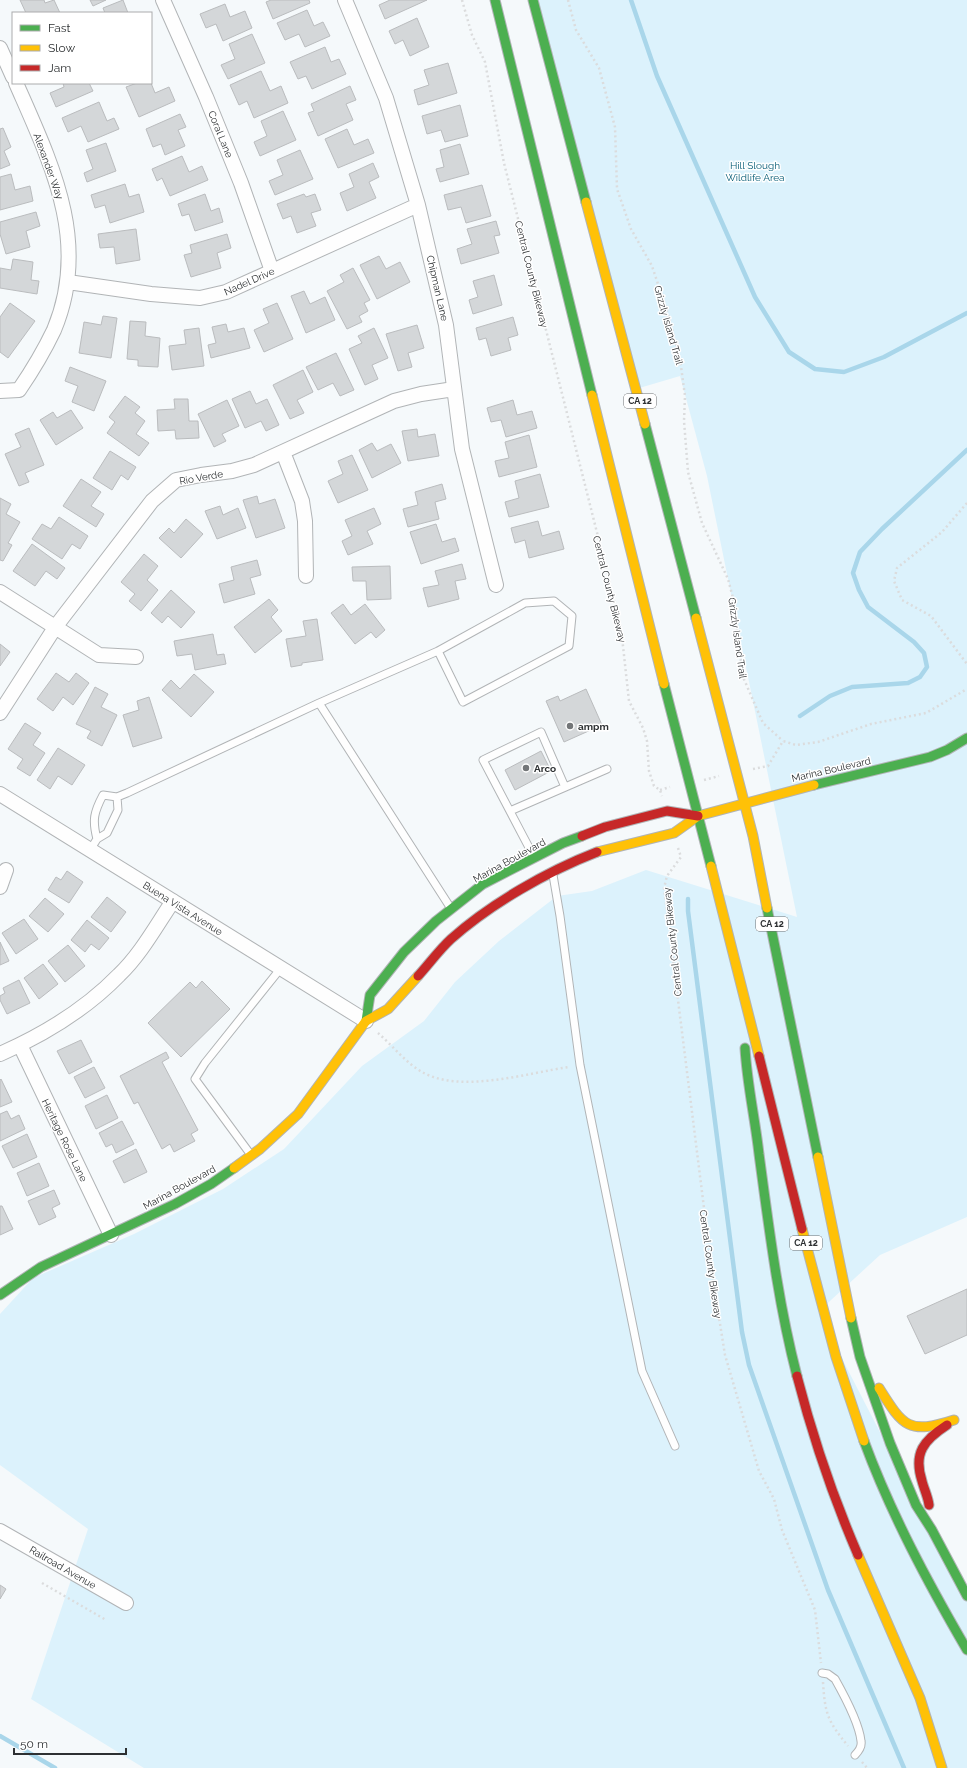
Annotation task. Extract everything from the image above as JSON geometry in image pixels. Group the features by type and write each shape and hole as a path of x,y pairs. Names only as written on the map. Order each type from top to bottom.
{"main road":[{"name":"CA 12","path":"495,0 688,783 698,816 744,995 829,1335 858,1424 883,1488 912,1552 942,1608 967,1650"},
{"name":"CA 12","path":"533,0 745,803 773,932 840,1273 860,1357 892,1450 916,1505 932,1530 967,1596"},
{"name":"Marina Boulevard","path":"0,1294 41,1267 175,1204 205,1187 251,1156 298,1114 366,1021 388,1009 450,940 471,923 510,896 552,873 598,852 674,833 698,816 775,794 930,757 947,750 967,738"},
{"name":"Marina Boulevard","path":"366,1021 370,995 404,952 436,921 484,884 534,857 564,843 605,827 667,811 698,816"},
{"path":"510,896 518,885 537,868 534,857"},
{"path":"744,995 745,1057 781,1310 794,1369 833,1494 858,1558 928,1716 942,1768"},
{"path":"860,1357 897,1416 906,1423 916,1428 924,1428 954,1420 929,1437 922,1447 919,1458 920,1477 928,1500 932,1530"}],"street":[{"name":"Coral Lane","path":"163,0 206,97 241,183 272,271"},
{"name":"Chipman Lane","path":"345,0 386,98 418,205 441,296 462,449 496,585"},
{"path":"0,48 12,75"},
{"name":"Alexander Way","path":"0,391 19,390 38,360 54,330 68,282 69,243 65,210 54,172 16,84"},
{"name":"Nadel Drive","path":"68,282 151,294 200,298 226,292 418,205"},
{"name":"Rio Verde","path":"0,713 56,626 152,501 176,480 201,474 232,471 254,465 394,401 421,394 454,389"},
{"path":"283,452 302,501 305,521 306,576"},
{"path":"0,592 56,626 99,655 136,657"},
{"name":"Buena Vista Avenue","path":"0,794 93,844 173,901 366,1021"},
{"path":"0,887 6,870"},
{"path":"0,1054 20,1045 95,998 120,975 149,938 173,901"},
{"name":"Heritage Rose Lane","path":"20,1045 111,1235"},
{"name":"Railroad Avenue","path":"0,1531 126,1603"}],"lane":[{"path":"93,844 93,823 96,810 103,795 118,797 319,703 438,651 525,603 554,601 572,616 569,646 463,702 438,651"},
{"path":"319,703 451,909"},
{"path":"534,857 483,760 541,732 565,787"},
{"path":"510,811 607,769"},
{"path":"93,844 107,833 118,810 118,797"},
{"path":"552,873 560,916 580,1065 642,1371 675,1446"},
{"path":"251,1156 195,1079 205,1063 281,968"},
{"path":"822,1673 828,1674 835,1679 858,1729 861,1742 859,1750 855,1755"}],"path":[{"name":"Central County Bikeway","path":"462,0 472,35 485,62 504,163 621,628 629,701 643,728 647,741 649,771 654,786 660,790 667,811"},
{"name":"Grizzly Island Trail","path":"568,0 576,30 599,68 615,127 617,188 631,229 652,266 668,314 680,359 685,396 684,421 688,472 702,523 728,578 733,598 743,677 763,723 783,741"},
{"path":"967,503 942,532 897,568 894,581 902,600 931,616 967,664"},
{"path":"660,790 768,766 783,741 796,745 818,742 871,724 926,713 967,689"},
{"name":"Central County Bikeway","path":"674,833 681,857 667,876 664,888 712,1273 723,1343 759,1471 774,1498 782,1530 816,1610 825,1709 832,1726 867,1768"},
{"path":"366,1021 422,1072 450,1081 488,1082 580,1065"},
{"path":"42,1582 106,1620"}],"green space":[{"name":"Hill Slough Wildlife Area","path":"532,0 967,0 967,1217 880,1255 818,1312 967,1601 967,1768 144,1768 31,1699 88,1529 0,1465 0,1314 33,1278 134,1234 223,1189 284,1149 362,1066 424,1021 455,982 499,941 557,896 592,891 646,870 797,917 707,476 680,376 636,389"}],"building":[{"path":"20,0 44,0 45,3 54,0 60,12 26,12"},
{"path":"90,0 106,0 93,6"},
{"path":"123,0 128,12 105,12 103,8"},
{"path":"271,0 309,0 310,3 273,19 266,2"},
{"path":"390,0 427,0 385,19 379,5"},
{"path":"225,4 230,17 245,11 252,28 223,41 216,24 206,28 200,14"},
{"path":"307,10 314,26 323,22 330,36 305,47 299,34 285,40 277,23"},
{"path":"417,18 429,47 410,56 403,40 395,44 389,31"},
{"path":"252,34 265,63 228,79 221,65 235,59 229,44"},
{"path":"325,47 331,62 339,59 346,74 312,89 306,76 298,79 290,62"},
{"path":"448,63 457,93 418,105 414,90 429,85 424,70"},
{"path":"261,71 270,91 281,86 288,103 254,118 247,101 239,105 230,85"},
{"path":"63,84 90,84 93,91 56,107 50,93 64,87"},
{"path":"134,84 151,84 155,93 169,87 175,101 139,117 126,87"},
{"path":"350,86 356,100 346,104 353,120 318,136 308,113 314,111 311,104"},
{"path":"99,102 107,121 114,118 119,129 88,142 81,126 68,132 62,118"},
{"path":"460,105 468,136 445,142 441,130 427,134 422,116"},
{"path":"283,111 296,140 260,156 254,142 267,136 261,121"},
{"path":"180,114 186,127 178,130 185,146 165,155 161,144 153,147 146,129"},
{"path":"3,128 11,147 4,151 10,165 0,169 0,129"},
{"path":"347,129 354,145 368,139 374,153 338,168 325,139"},
{"path":"106,143 116,171 87,182 84,173 93,169 86,150"},
{"path":"460,144 469,174 440,182 436,169 444,167 440,150"},
{"path":"300,150 313,179 275,195 269,181 283,175 277,160"},
{"path":"182,156 189,172 202,166 208,180 170,196 162,178 157,181 152,169"},
{"path":"373,163 379,177 369,182 376,198 347,211 340,193 354,187 349,174"},
{"path":"11,174 15,190 30,186 33,201 0,210 0,177"},
{"path":"125,184 129,197 139,194 144,212 110,223 105,205 95,208 91,195"},
{"path":"482,185 491,216 466,223 461,207 448,210 444,195"},
{"path":"205,194 211,211 219,208 223,222 195,231 189,214 182,216 178,204"},
{"path":"304,194 306,197 315,194 321,210 311,213 316,226 297,233 291,216 283,219 277,204"},
{"path":"36,212 40,226 26,231 30,247 6,254 0,234 0,222"},
{"path":"496,221 500,235 494,236 499,253 461,264 457,249 472,244 467,229"},
{"path":"136,229 140,260 116,264 114,247 100,248 98,234"},
{"path":"227,234 231,248 217,253 221,268 191,277 184,255 192,253 190,245"},
{"path":"379,256 386,269 400,262 410,282 377,299 360,265"},
{"path":"13,259 33,262 31,280 39,281 37,294 0,288 0,268 11,270"},
{"path":"353,268 370,300 364,303 368,311 359,316 362,322 347,329 327,291 344,282 340,275"},
{"path":"494,275 502,305 473,314 469,300 478,297 473,281"},
{"path":"304,291 310,304 325,297 335,320 306,333 291,296"},
{"path":"10,303 35,321 8,358 0,352 0,317"},
{"path":"277,303 293,339 264,352 254,330 269,323 263,309"},
{"path":"103,316 117,318 111,358 79,353 84,322 101,325"},
{"path":"513,317 518,335 508,338 511,350 491,356 486,338 479,340 476,328"},
{"path":"130,321 146,322 145,336 160,338 158,367 138,366 138,360 127,359"},
{"path":"226,324 228,332 244,328 250,348 211,358 208,345 216,343 212,327"},
{"path":"417,325 424,348 408,353 412,367 398,371 386,334"},
{"path":"199,328 204,366 172,370 169,346 186,344 184,330"},
{"path":"374,328 388,358 372,365 378,379 365,385 349,349 362,343 358,336"},
{"path":"336,353 354,390 340,396 333,383 318,390 306,367"},
{"path":"70,367 106,381 94,411 72,402 78,386 65,381"},
{"path":"303,370 313,392 297,400 304,413 290,419 273,385"},
{"path":"250,391 256,404 267,399 279,425 266,431 261,421 245,428 232,399"},
{"path":"125,396 140,407 135,413 145,421 136,434 149,443 139,456 107,433 115,422 109,417"},
{"path":"174,399 188,399 189,421 198,421 199,438 176,439 175,430 158,431 157,410 175,409"},
{"path":"227,400 239,426 222,434 226,441 214,447 198,414"},
{"path":"513,400 517,415 532,411 537,428 506,437 501,420 491,422 487,408"},
{"path":"71,410 83,428 56,445 40,420 53,412 57,418"},
{"path":"29,428 44,465 25,473 29,482 19,486 5,454 21,447 15,434"},
{"path":"417,429 418,437 435,434 439,456 408,461 402,431"},
{"path":"529,435 537,467 499,477 495,461 509,458 505,442"},
{"path":"372,443 377,451 391,444 401,463 372,478 359,450"},
{"path":"110,451 136,467 128,480 121,475 112,490 93,478"},
{"path":"352,455 368,490 338,503 328,481 343,474 338,461"},
{"path":"540,474 549,507 509,517 505,502 519,498 515,481"},
{"path":"81,479 101,492 91,506 104,514 96,527 63,506"},
{"path":"442,484 446,499 435,502 439,519 408,527 403,509 418,505 415,492"},
{"path":"257,496 259,504 275,499 285,528 256,538 243,500"},
{"path":"0,498 11,504 6,514 20,522 8,543 12,545 3,561 0,560"},
{"path":"220,506 223,515 238,508 246,528 217,539 205,511"},
{"path":"374,508 381,524 367,531 373,544 348,555 342,541 352,536 345,520"},
{"path":"59,517 88,536 80,549 72,544 62,559 32,539 42,524 51,529"},
{"path":"186,519 203,534 181,558 159,538 169,528 174,533"},
{"path":"538,521 542,536 559,531 564,549 529,558 525,540 515,543 511,528"},
{"path":"436,524 442,542 455,538 459,551 421,564 410,532"},
{"path":"32,544 65,568 57,579 46,571 35,586 13,571"},
{"path":"144,554 158,566 147,580 158,590 141,611 129,601 135,594 121,582"},
{"path":"257,560 261,575 250,578 255,594 224,603 219,584 234,580 231,567"},
{"path":"462,564 466,579 455,581 459,599 428,607 423,588 439,585 435,571"},
{"path":"390,566 391,599 367,600 366,581 353,581 352,567"},
{"path":"171,590 195,612 181,628 168,616 162,623 151,613"},
{"path":"269,599 278,610 271,617 282,631 255,653 234,627"},
{"path":"343,604 351,615 365,604 385,630 376,638 371,632 355,644 331,613"},
{"path":"317,619 323,660 302,663 302,665 291,667 286,639 306,636 303,621"},
{"path":"213,634 217,655 224,654 226,664 195,670 192,654 177,656 174,641"},
{"path":"0,644 10,652 0,666"},
{"path":"56,673 69,682 76,673 89,683 73,705 63,697 53,711 37,699"},
{"path":"194,674 214,692 191,717 162,690 171,680 180,689"},
{"path":"95,687 108,694 101,707 117,715 102,746 87,738 91,731 76,724"},
{"path":"586,689 602,725 564,742 546,701 558,696 560,701"},
{"path":"149,697 162,738 133,747 123,715 139,710 137,701"},
{"path":"25,723 41,733 33,745 45,753 30,776 17,768 23,759 8,749"},
{"path":"58,748 85,765 72,785 58,776 50,789 37,780"},
{"path":"541,751 551,771 515,790 505,770"},
{"path":"67,871 83,882 69,903 48,890 56,877 61,880"},
{"path":"107,897 126,912 111,932 91,917"},
{"path":"45,898 64,914 48,932 29,916"},
{"path":"24,919 38,939 16,954 2,933"},
{"path":"87,920 109,938 99,950 91,944 85,952 71,940"},
{"path":"0,942 9,961 0,965"},
{"path":"68,945 85,966 65,982 48,961"},
{"path":"43,964 58,984 39,999 24,978"},
{"path":"19,980 30,1003 7,1014 0,1000 0,996 5,993 3,988"},
{"path":"202,981 230,1009 181,1057 148,1023 190,982 196,988"},
{"path":"81,1040 92,1062 69,1074 57,1051"},
{"path":"166,1052 169,1058 162,1062 198,1130 191,1134 195,1141 174,1152 170,1144 162,1149 138,1102 134,1104 120,1076"},
{"path":"94,1067 105,1088 85,1098 74,1077"},
{"path":"1,1079 12,1102 0,1107 0,1080"},
{"path":"107,1095 118,1118 96,1129 85,1106"},
{"path":"7,1111 11,1119 19,1115 25,1129 0,1141 0,1114"},
{"path":"122,1121 134,1144 116,1153 112,1144 106,1147 99,1133"},
{"path":"27,1134 37,1157 13,1168 2,1146"},
{"path":"136,1149 147,1172 124,1183 113,1161"},
{"path":"39,1163 49,1186 27,1196 17,1173"},
{"path":"54,1190 60,1204 52,1208 56,1217 39,1225 28,1201"},
{"path":"0,1206 2,1206 13,1229 0,1235"},
{"path":"967,1289 967,1335 925,1354 907,1316"},
{"path":"0,1585 6,1589 0,1599"}],"waterway":[{"path":"631,0 657,76 755,297 789,352 815,369 844,372 884,357 967,313"},
{"path":"800,716 830,696 852,687 908,683 920,677 927,667 924,653 914,642 868,607 859,590 853,573 860,552 882,529 967,450"},
{"path":"688,899 688,911 742,1332 749,1365 828,1590 904,1768"},
{"path":"0,1736 55,1768"}],"traffic: fast":[{"path":"495,0 592,395"},
{"path":"533,0 586,202"},
{"path":"645,424 696,618"},
{"path":"664,684 711,866"},
{"path":"814,785 930,757 947,750 967,738"},
{"path":"366,1021 370,995 404,952 436,921 483,884 563,843 582,836"},
{"path":"767,908 818,1157"},
{"path":"745,1048 766,1210 784,1321 797,1376"},
{"path":"0,1295 41,1267 175,1204 211,1184 234,1168"},
{"path":"851,1318 860,1357 890,1443 916,1505 932,1530 967,1596"},
{"path":"864,1441 898,1522 938,1599 967,1650"}],"traffic: slow":[{"path":"586,202 645,424"},
{"path":"592,395 664,684"},
{"path":"696,618 753,836 767,908"},
{"path":"597,852 674,833 698,816 814,785"},
{"path":"711,866 759,1056"},
{"path":"234,1168 260,1149 298,1114 366,1021 388,1009 418,976"},
{"path":"818,1157 851,1318"},
{"path":"802,1229 836,1357 864,1441"},
{"path":"879,1388 894,1411 908,1424 926,1427 954,1420"},
{"path":"858,1555 920,1698 942,1768"}],"traffic: jam":[{"path":"582,836 605,827 667,811 698,816"},
{"path":"418,976 451,939 483,913 540,879 597,852"},
{"path":"759,1056 802,1229"},
{"path":"797,1376 824,1467 858,1555"},
{"path":"929,1505 920,1471 920,1455 922,1448 932,1436 947,1425"}],"place":[{"name":"ampm","path":"570,726"},
{"name":"Arco","path":"526,768"}]}
